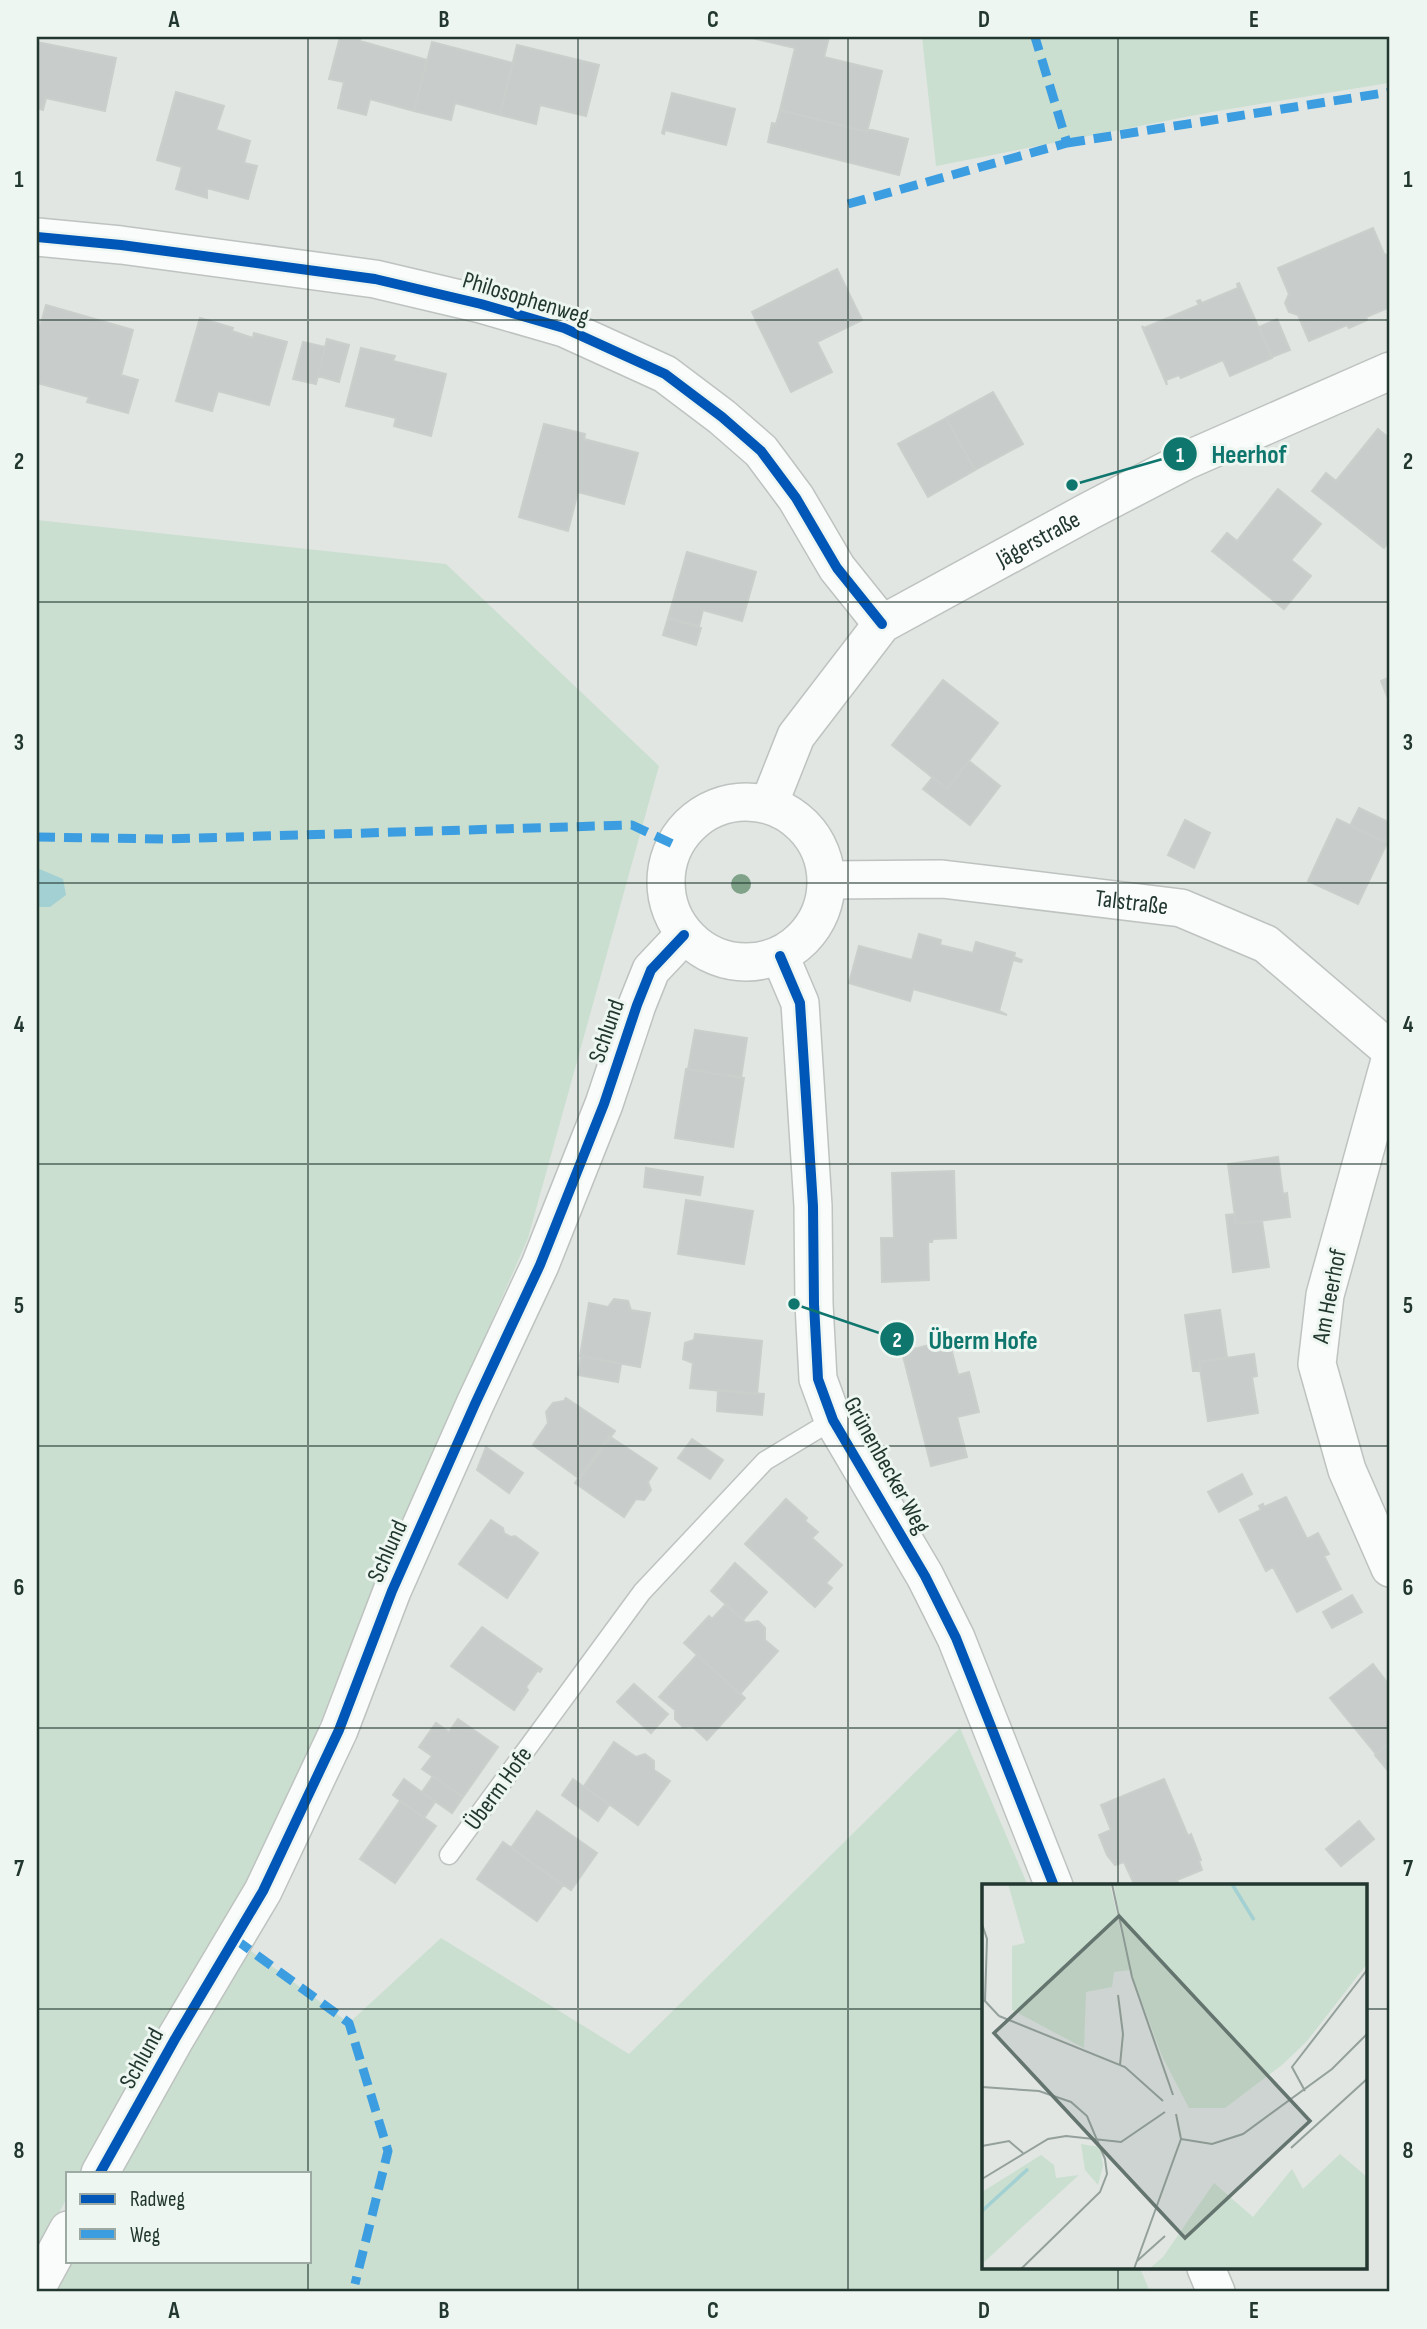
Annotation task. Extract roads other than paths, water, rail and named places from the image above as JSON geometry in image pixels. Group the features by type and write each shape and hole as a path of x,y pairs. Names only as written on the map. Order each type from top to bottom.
{"street":[{"name":"Philosophenweg","path":"37,237 121,245 374,279 481,304 564,328 666,374 761,451 796,498 837,568 881,624"},
{"name":"Jägerstraße","path":"769,804 796,736 881,624 1185,461 1390,371"},
{"path":"737,801 769,804 799,820 819,847 827,880 823,910 806,937 780,957 746,964 712,956 684,935 666,900 667,860 682,831 706,811 737,801"},
{"name":"Talstraße","path":"827,880 942,879 1181,908 1266,944 1390,1050"},
{"name":"Schlund","path":"101,2172 175,2039 263,1891 338,1730 392,1591 540,1265 604,1104 651,970 684,935"},
{"name":"Grünenbecker Weg","path":"780,957 800,1003 813,1206 818,1379 834,1420 925,1576 956,1638 1053,1884"},
{"name":"Am Heerhof","path":"1390,1060 1325,1295 1317,1364 1347,1470 1390,1568"},
{"path":"37,2287 66,2235"},
{"path":"1207,2270 1216,2292"}],"lane":[{"name":"Überm Hofe","path":"449,1854 642,1592 765,1461 834,1420"}],"water":[{"path":"37,868 63,879 66,895 50,907 37,907"}],"place":[{"name":"Heerhof","path":"1072,485"},
{"name":"Überm Hofe","path":"794,1304"}]}
